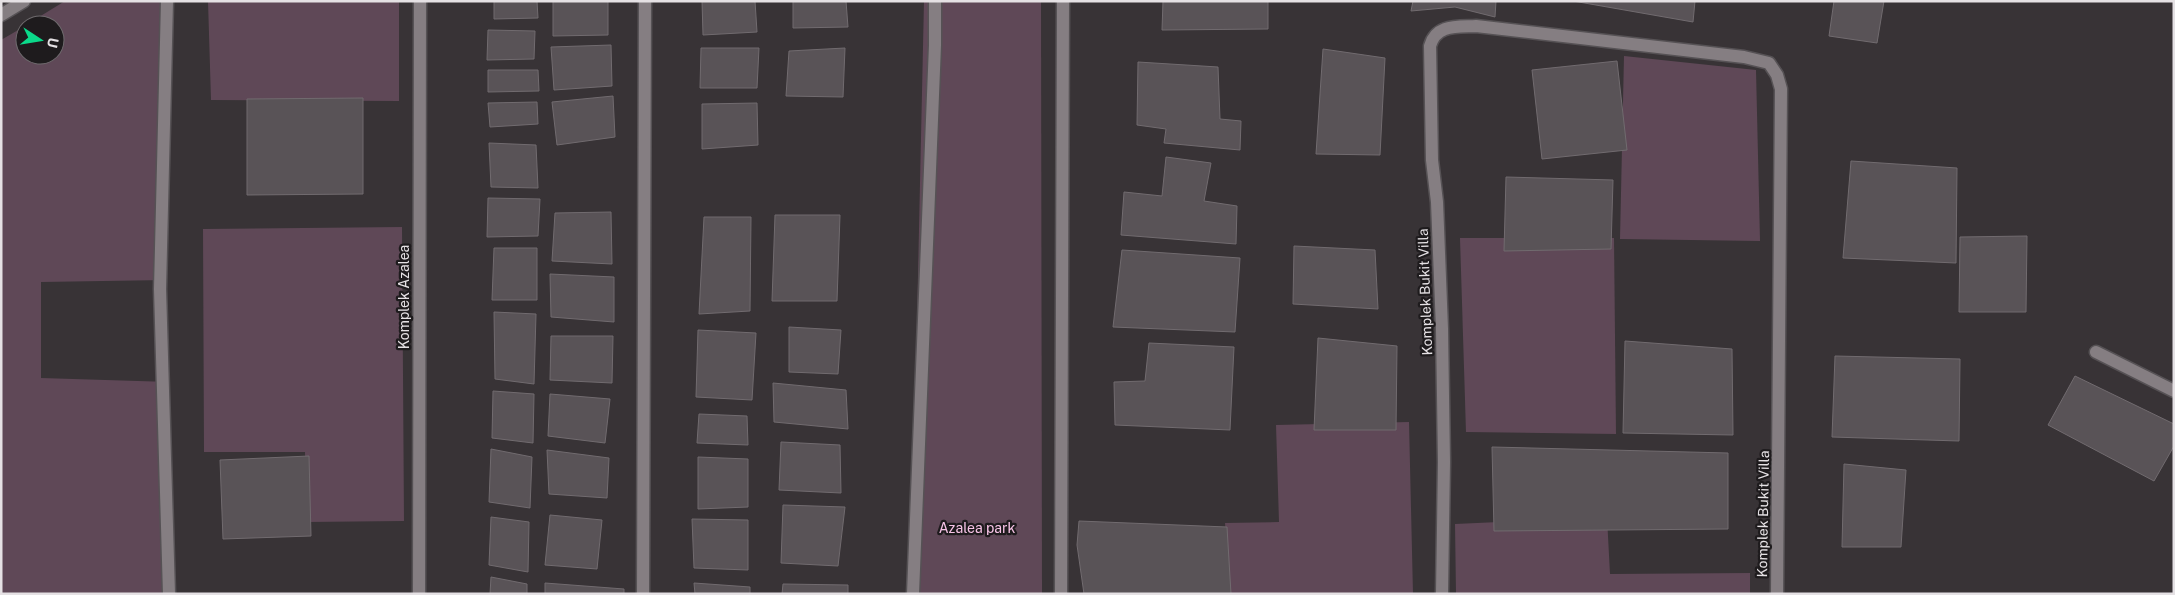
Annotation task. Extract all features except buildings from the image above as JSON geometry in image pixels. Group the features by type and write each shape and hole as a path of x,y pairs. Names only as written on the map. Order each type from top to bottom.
{"street":[{"path":"1,15 24,1"},
{"path":"167,1 160,289 169,594"},
{"name":"Komplek Azalea","path":"419,594 420,1"},
{"path":"643,594 644,1"},
{"path":"913,594 935,45 935,1"},
{"path":"1061,594 1063,1"},
{"name":"Komplek Bukit Villa","path":"1442,594 1444,462 1442,339 1437,202 1432,160 1430,46 1432,38 1443,28 1476,26 1744,57 1769,63 1777,75 1781,89 1777,594"},
{"path":"2096,352 2174,391"}],"green space":[{"path":"65,1 164,1 166,280 41,282 41,378 170,382 167,594 1,594 1,40 15,32 15,65 65,65 65,15 42,15"},
{"path":"208,1 399,1 399,101 211,100"},
{"name":"Azalea park","path":"924,1 1041,1 1042,594 911,594"},
{"path":"1624,56 1756,70 1760,241 1620,239"},
{"path":"402,227 404,521 306,522 305,452 204,452 203,229"},
{"path":"1460,238 1614,238 1616,434 1466,432"},
{"path":"1409,422 1413,594 1230,594 1225,523 1279,522 1276,425"},
{"path":"1607,517 1610,574 1750,573 1750,594 1456,594 1455,524"}]}
